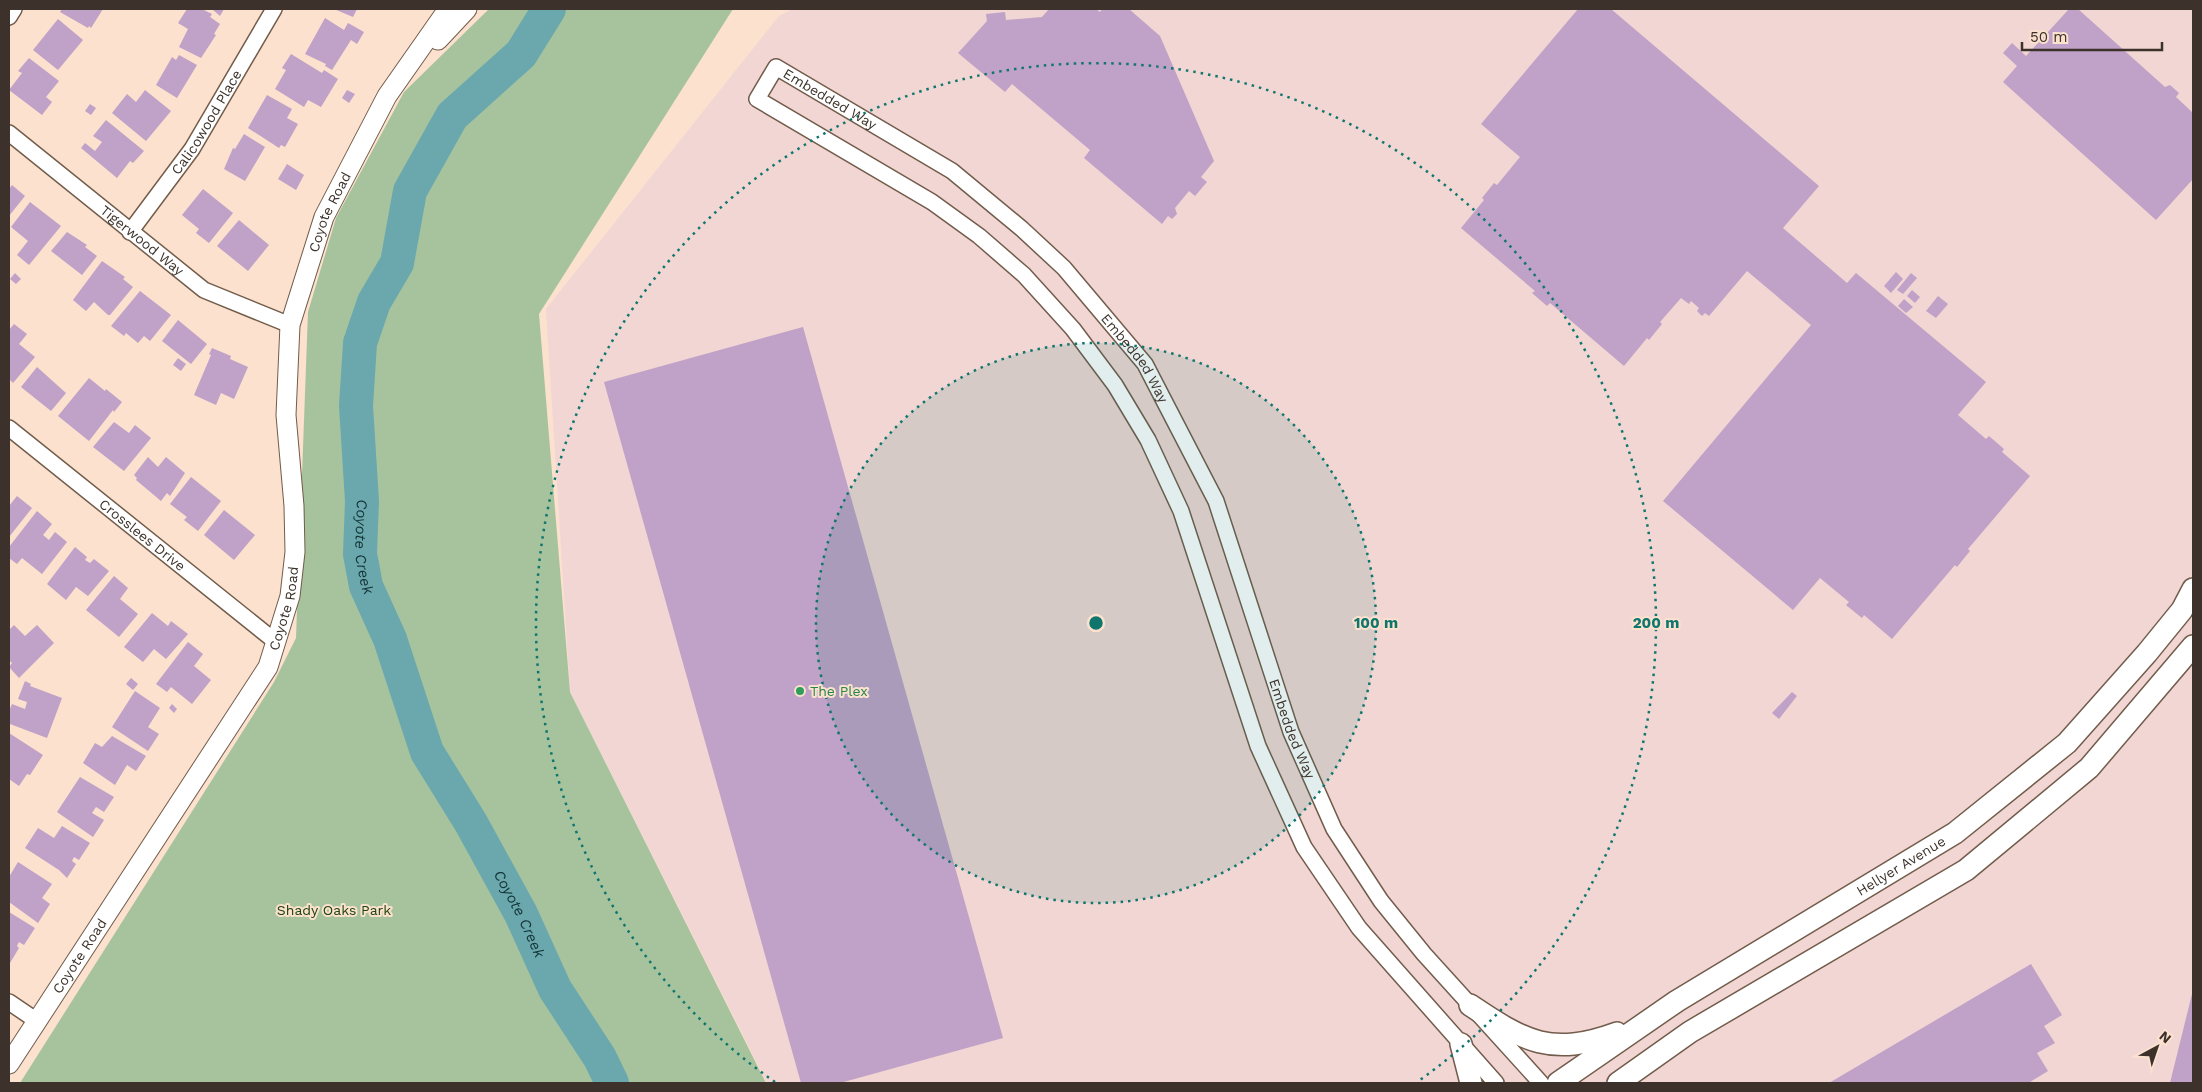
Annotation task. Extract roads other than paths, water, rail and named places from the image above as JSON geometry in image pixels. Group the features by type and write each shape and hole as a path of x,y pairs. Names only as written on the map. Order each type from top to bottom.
{"main road":[{"name":"Hellyer Avenue","path":"1558,1083 1643,1023 1955,833 2067,743 2147,654 2182,610 2193,589"},
{"path":"1618,1083 1690,1032 1966,870 2089,768 2193,646"},
{"path":"2067,743 2089,768"},
{"path":"1470,1005 1506,1029 1551,1046 1590,1043 1643,1023"},
{"path":"1461,1044 1471,1083"}],"street":[{"path":"9,17 14,9"},
{"name":"Calicowood Place","path":"130,232 192,149 274,9"},
{"name":"Coyote Road","path":"9,1064 268,667 290,596 294,552 294,506 286,416 290,325 324,217 387,96 448,9"},
{"name":"Coyote Road","path":"387,96 467,9"},
{"name":"Embedded Way","path":"1496,1083 1359,928 1304,846 1258,746 1182,511 1148,440 1115,385 1074,329 1024,275 979,236 932,202 757,99 776,67 952,171 1022,229 1064,268 1145,364 1216,501 1291,732 1334,829 1381,900 1424,954 1541,1083"},
{"name":"Tigerwood Way","path":"9,133 204,290 290,325"},
{"name":"Crosslees Drive","path":"9,428 276,642"},
{"path":"9,1002 37,1021"}],"waterway":[{"name":"Coyote Creek","path":"549,9 521,54 452,116 410,191 397,263 374,302 360,343 356,406 362,501 360,554 366,586 390,639 427,752 471,823 521,914 555,989 600,1058 612,1083"}],"place":[{"name":"The Plex","path":"800,691"}],"park label":[{"name":"Shady Oaks Park","path":"334,910"}]}
